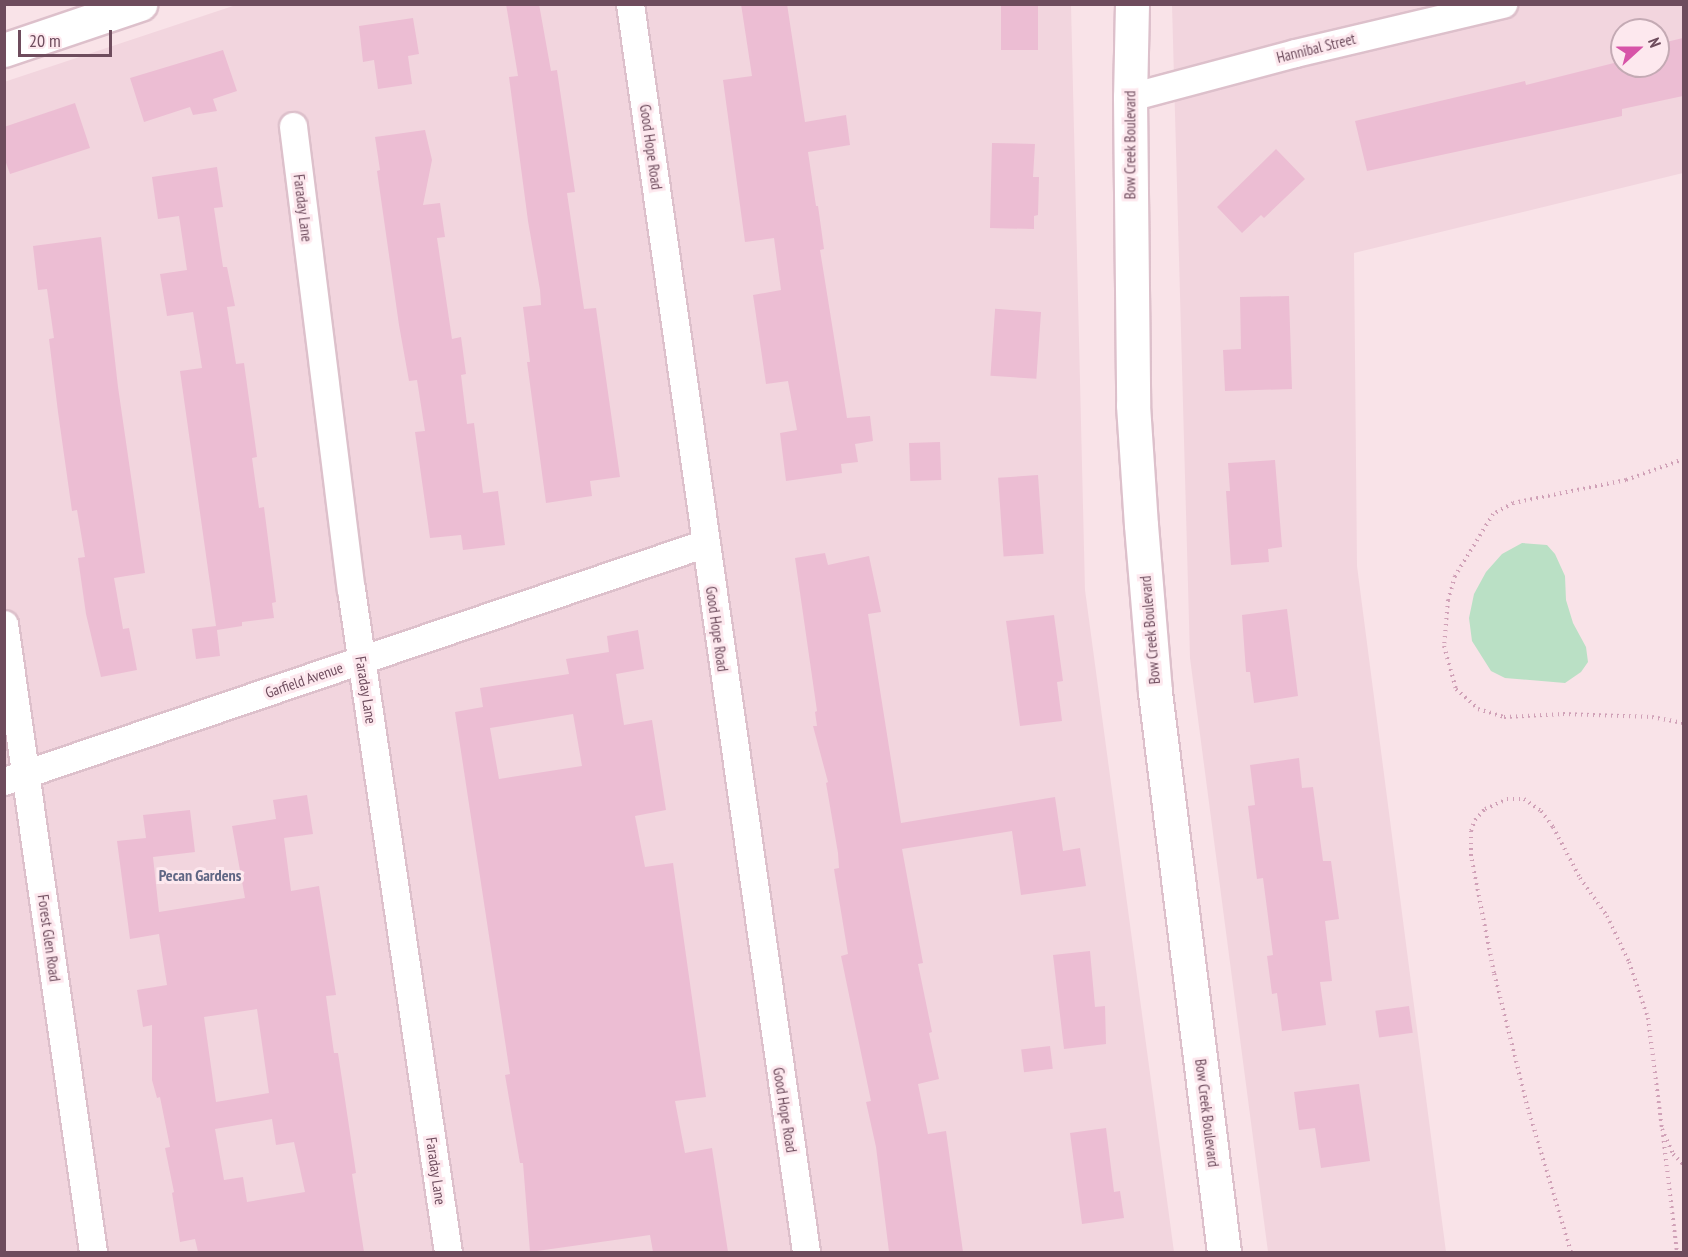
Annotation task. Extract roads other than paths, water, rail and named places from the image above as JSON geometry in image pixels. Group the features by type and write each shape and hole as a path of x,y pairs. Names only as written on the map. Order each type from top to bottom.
{"street":[{"path":"4,50 140,4"},
{"name":"Good Hope Road","path":"630,4 806,1252"},
{"name":"Bow Creek Boulevard","path":"1132,4 1130,97 1133,405 1141,525 1155,692 1224,1252"},
{"name":"Hannibal Street","path":"1130,97 1295,53 1503,4"},
{"name":"Faraday Lane","path":"293,126 362,660 448,1252"},
{"name":"Garfield Avenue","path":"15,777 706,543"},
{"name":"Forest Glen Road","path":"4,624 15,777 93,1252"}],"district":[{"name":"Pecan Gardens","path":"200,875"}]}
